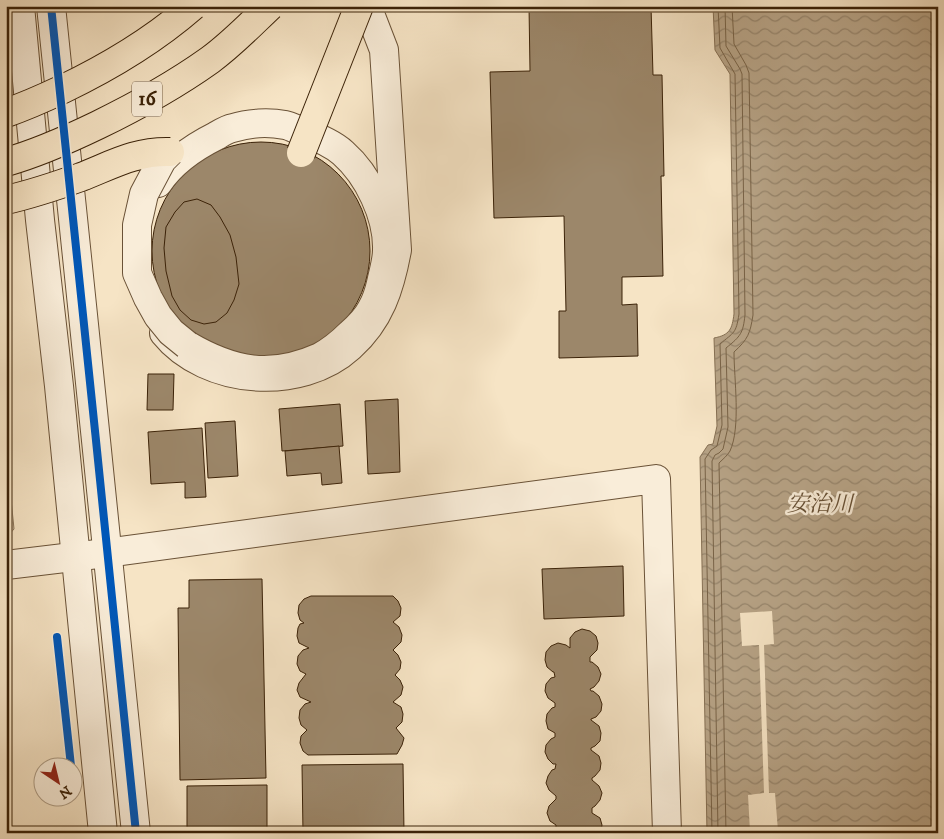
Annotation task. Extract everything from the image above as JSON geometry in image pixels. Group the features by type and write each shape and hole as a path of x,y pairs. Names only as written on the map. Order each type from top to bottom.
{"highway":[{"name":"16","path":"6,113 43,98 108,66 144,44 193,6"},
{"name":"16","path":"6,162 74,137 170,87 212,59 270,6"},
{"path":"301,153 359,6"},
{"path":"6,200 33,194 140,154 160,151 170,152"}],"street":[{"path":"20,6 103,833"},
{"path":"52,6 106,553 136,833"},
{"path":"170,152 162,160 144,194 137,225 137,251 137,259 137,266 137,273 158,316 171,332 205,356 232,366 252,370 272,370 290,368 327,353 343,341 372,309 384,272 387,250 385,227 376,200 363,175 342,153 318,137 285,125 257,123 232,128 203,142 179,160 162,177 149,196 140,226 137,252 137,259 137,266 136,274 153,317 165,335 181,349 212,367 230,373 253,377 293,375 313,370 350,348 378,312 387,292 397,250 384,50 367,6"},
{"path":"6,565 656,479 667,833"}],"shaded area":[{"path":"6,449 14,529 6,538"}],"water":[{"name":"安治川","path":"713,6 938,6 938,833 707,833 700,457 708,445 713,444 717,426 714,338 727,333 732,324 734,314 730,74 715,50"}],"pier":[{"path":"772,611 774,644 764,645 769,793 775,793 778,831 764,833 764,831 750,832 748,795 764,793 759,645 742,646 740,613"}],"building":[{"path":"529,6 651,6 653,75 662,75 664,176 661,176 663,276 622,277 622,305 637,304 638,356 559,358 559,311 566,311 564,216 494,218 490,72 530,71"},
{"path":"250,142 272,142 293,146 313,155 330,166 346,182 357,199 366,219 370,251 366,283 362,293 352,312 330,336 313,347 293,356 272,360 250,360 229,356 209,347 192,336 176,320 165,303 156,283 152,262 152,240 156,219 165,199 176,182 192,166 209,155 229,146"},
{"path":"197,199 211,205 230,235 236,257 239,284 227,313 216,322 204,324 191,320 180,310 172,296 166,271 164,248 166,227 175,212 184,202"},
{"path":"148,374 174,374 173,410 147,410"},
{"path":"398,399 400,472 368,474 365,401"},
{"path":"340,404 343,446 282,451 279,409"},
{"path":"235,421 238,476 208,478 205,423"},
{"path":"202,428 206,497 185,498 185,482 151,484 148,432"},
{"path":"339,446 342,483 322,485 321,473 287,476 285,451"},
{"path":"623,566 624,616 544,619 542,569"},
{"path":"262,579 266,778 180,780 178,608 189,608 189,580"},
{"path":"311,596 393,596 398,601 401,608 400,616 393,622 399,627 402,635 401,642 393,650 401,662 400,669 395,675 403,687 401,695 393,702 401,707 403,714 402,722 396,728 404,738 397,754 308,755 303,751 300,743 301,736 307,730 301,725 299,718 300,710 305,704 311,702 300,697 297,690 299,683 306,674 300,671 297,664 298,656 303,650 309,648 299,643 297,636 298,628 300,624 304,623 300,620 298,613 299,605 304,599"},
{"path":"582,629 590,631 596,636 598,643 597,650 590,657 590,662 598,667 601,674 599,681 590,689 599,696 602,704 601,711 591,720 599,726 601,733 600,741 591,750 599,756 601,763 600,770 592,780 599,786 602,793 600,800 592,808 592,813 600,818 602,825 601,832 553,833 556,825 550,821 547,813 549,806 556,799 556,796 549,790 546,783 556,764 553,764 548,759 545,752 546,745 555,737 555,733 548,729 546,721 547,714 555,707 555,703 548,698 545,691 546,684 551,678 555,677 554,672 547,667 545,660 546,652 551,646 558,643 570,648 570,638 575,632"},
{"path":"403,764 404,833 303,833 302,765"},
{"path":"267,785 267,833 187,833 187,786"}],"cycle path":[{"path":"51,6 136,833"},
{"path":"57,637 70,756"}]}
